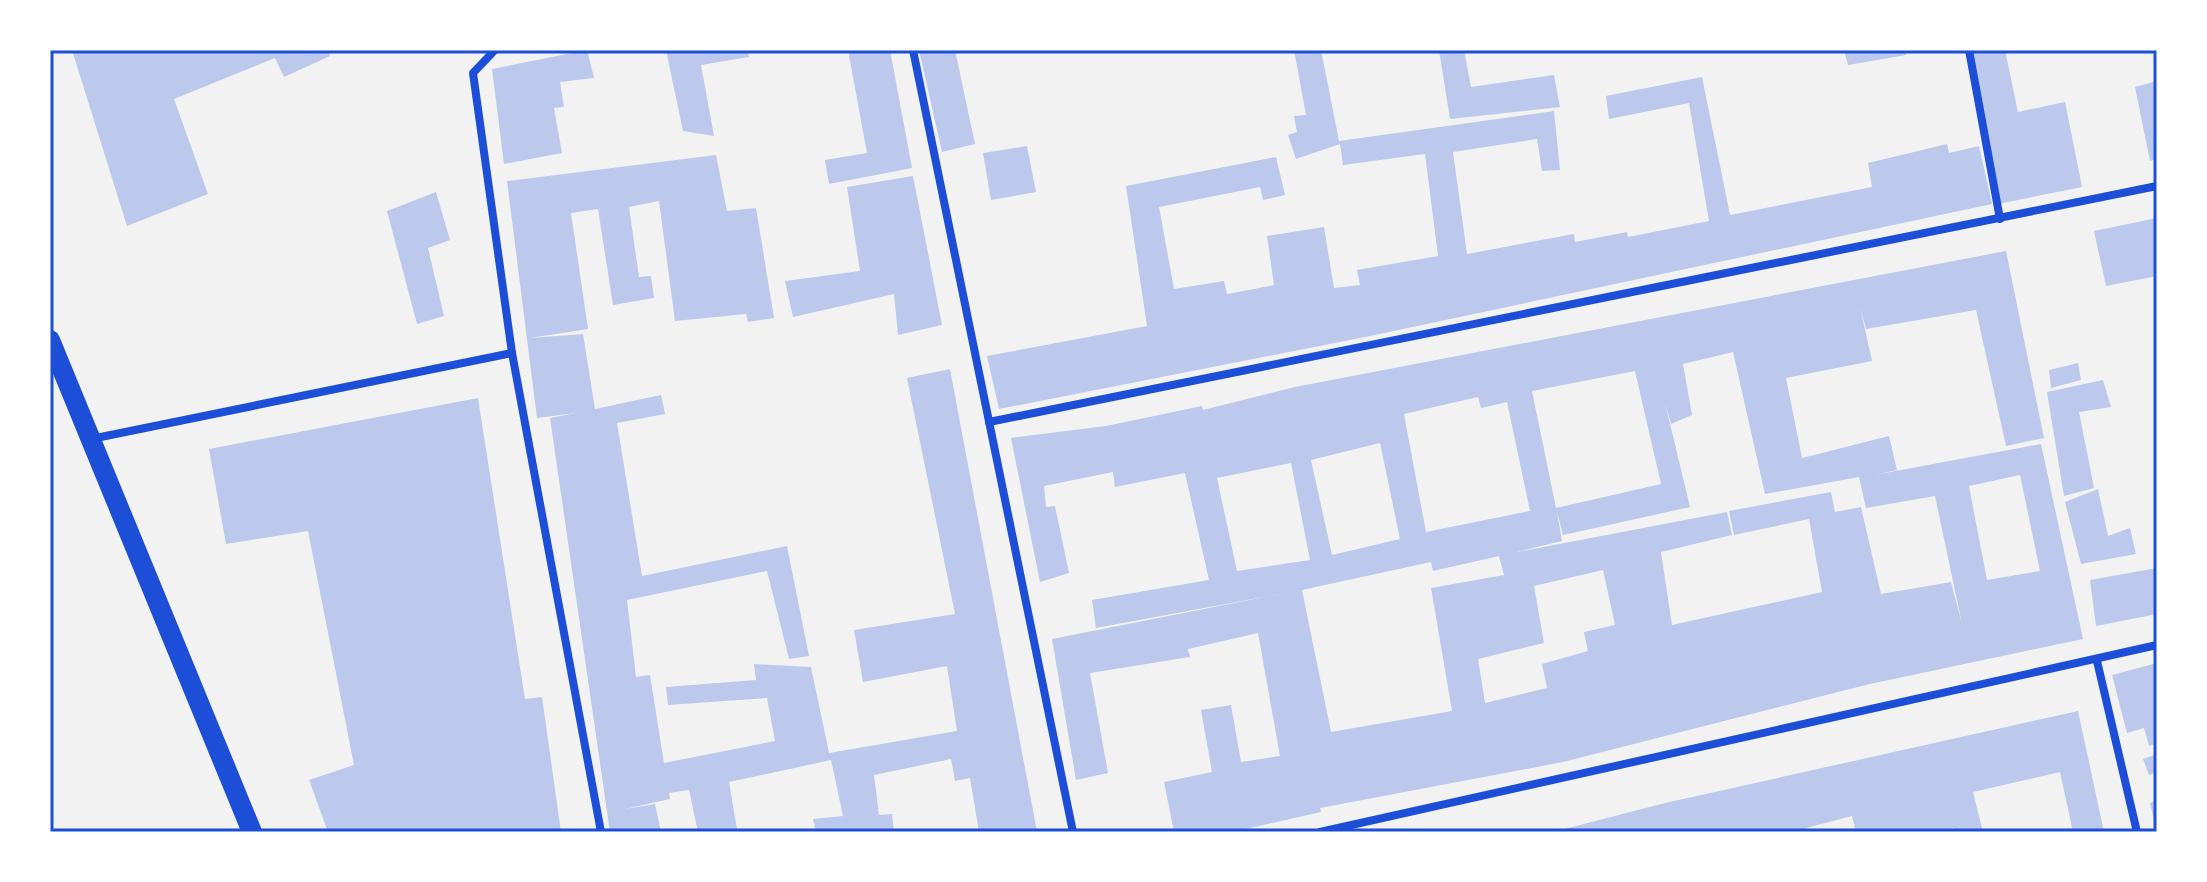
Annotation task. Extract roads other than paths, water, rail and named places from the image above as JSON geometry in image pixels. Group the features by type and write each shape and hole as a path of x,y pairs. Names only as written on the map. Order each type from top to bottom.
{"main road":[{"path":"50,340 252,832"}],"street":[{"path":"495,50 473,73 512,353 601,832"},
{"path":"913,50 1073,832"},
{"path":"1969,50 2000,219"},
{"path":"989,422 2157,186"},
{"path":"91,439 512,353"},
{"path":"1320,832 2097,661 2157,645"},
{"path":"2097,661 2137,832"}]}
